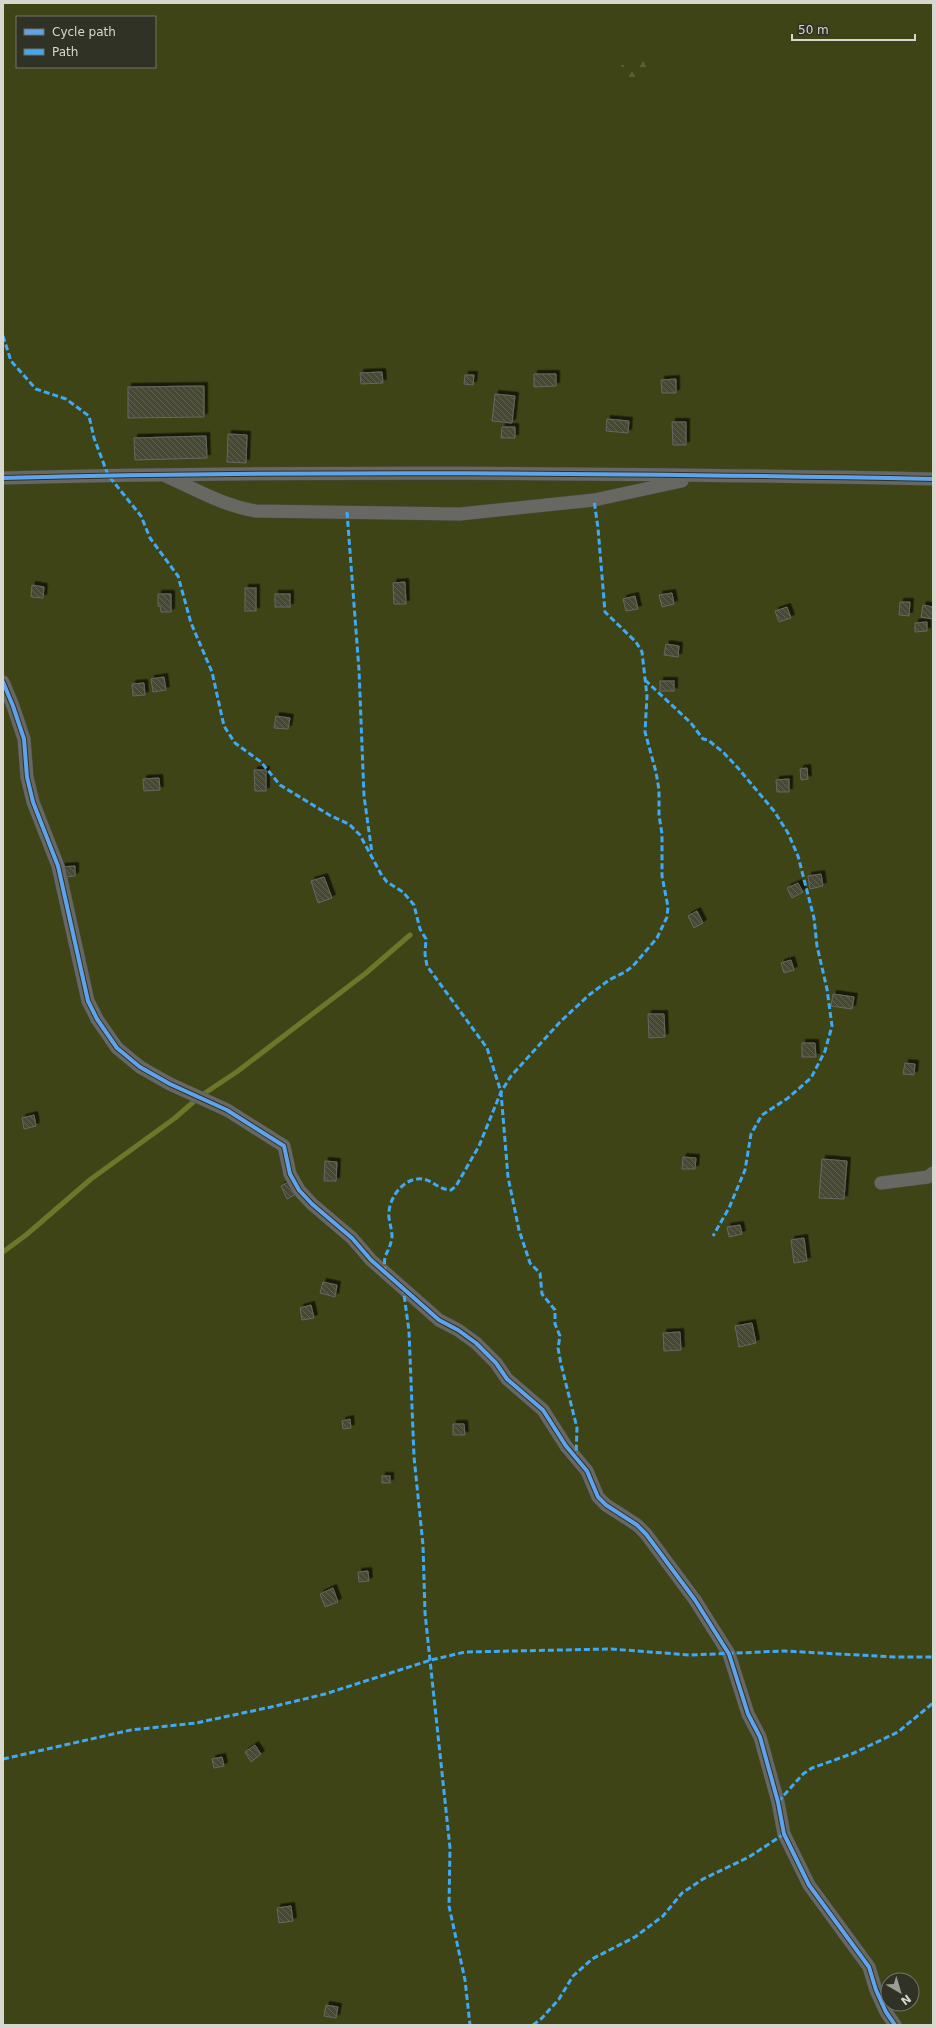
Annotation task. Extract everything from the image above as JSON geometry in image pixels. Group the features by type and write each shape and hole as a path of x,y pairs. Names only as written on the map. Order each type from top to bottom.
{"street":[{"path":"162,474 223,502 249,510 460,514 594,500 705,475"},
{"path":"3,478 162,474 705,475 933,478"},
{"path":"3,682 24,739 27,777 33,802 58,866 88,1001 97,1019 118,1048 140,1067 170,1084 227,1110 284,1146 290,1174 299,1190 312,1204 352,1238 371,1260 434,1316 476,1343 496,1363 508,1379 543,1410 562,1441 587,1471 598,1497 606,1505 637,1525 660,1551 712,1626 729,1654 748,1714 760,1737 778,1802 784,1834 809,1885 870,1966 876,1990 886,2012 895,2025"},
{"path":"881,1183 928,1177 933,1173"}],"green space":[{"path":"3,3 933,3 933,2025 3,2025"},
{"path":"647,61 648,80 631,85 621,65"}],"building":[{"path":"382,372 383,383 361,384 360,373"},
{"path":"534,374 556,374 556,386 534,387"},
{"path":"465,375 474,375 473,385 464,384"},
{"path":"676,379 676,393 662,393 661,380"},
{"path":"204,386 204,417 128,418 128,387"},
{"path":"495,394 515,396 512,423 492,421"},
{"path":"607,419 629,421 628,433 606,431"},
{"path":"672,422 686,422 686,445 673,445"},
{"path":"502,427 515,427 515,438 501,438"},
{"path":"228,434 247,435 246,463 227,462"},
{"path":"206,436 207,458 135,460 134,438"},
{"path":"405,582 406,604 394,604 393,583"},
{"path":"32,585 44,587 43,598 31,597"},
{"path":"245,588 256,588 256,611 245,611"},
{"path":"672,593 674,604 662,607 659,595"},
{"path":"158,594 171,594 171,612 161,612 160,606 158,606"},
{"path":"275,594 290,594 290,607 275,607"},
{"path":"635,596 638,609 626,611 623,599"},
{"path":"900,602 910,602 909,616 899,615"},
{"path":"923,605 933,607 933,619 921,617"},
{"path":"787,607 791,618 779,622 775,611"},
{"path":"927,622 927,631 915,632 915,623"},
{"path":"666,644 679,646 678,657 664,655"},
{"path":"164,677 166,690 153,692 151,679"},
{"path":"660,681 674,681 674,691 660,691"},
{"path":"144,683 145,695 133,696 132,684"},
{"path":"276,716 290,718 288,729 274,728"},
{"path":"807,768 808,779 801,780 800,769"},
{"path":"254,770 266,770 266,791 255,791"},
{"path":"159,778 160,790 144,791 143,779"},
{"path":"789,779 789,792 777,792 776,780"},
{"path":"75,866 75,876 62,877 61,867"},
{"path":"821,874 823,886 810,889 808,876"},
{"path":"324,877 332,898 318,903 311,881"},
{"path":"798,883 803,892 792,898 787,888"},
{"path":"697,911 703,923 694,928 688,916"},
{"path":"791,960 794,970 784,973 781,963"},
{"path":"833,994 854,997 852,1009 831,1006"},
{"path":"648,1014 664,1014 665,1037 649,1038"},
{"path":"802,1043 815,1043 816,1057 802,1057"},
{"path":"905,1063 915,1064 914,1075 903,1074"},
{"path":"34,1115 36,1126 24,1129 22,1118"},
{"path":"683,1157 696,1158 695,1169 682,1169"},
{"path":"822,1159 847,1161 844,1199 819,1198"},
{"path":"325,1161 337,1162 336,1181 324,1181"},
{"path":"292,1180 298,1193 287,1199 281,1186"},
{"path":"740,1225 742,1234 729,1237 727,1227"},
{"path":"804,1238 807,1261 794,1263 791,1240"},
{"path":"323,1282 337,1285 335,1297 320,1293"},
{"path":"311,1305 314,1318 302,1320 300,1308"},
{"path":"752,1323 756,1343 739,1347 735,1326"},
{"path":"680,1332 681,1350 664,1351 663,1333"},
{"path":"350,1419 351,1428 343,1429 342,1421"},
{"path":"453,1424 464,1424 465,1435 453,1435"},
{"path":"382,1476 390,1476 390,1483 382,1483"},
{"path":"368,1571 369,1581 359,1582 358,1572"},
{"path":"333,1588 338,1602 325,1607 320,1594"},
{"path":"255,1745 261,1754 251,1762 245,1752"},
{"path":"222,1757 224,1766 214,1768 212,1759"},
{"path":"291,1906 293,1921 279,1923 277,1908"},
{"path":"326,2005 338,2007 336,2018 324,2016"}],"waterway":[{"path":"3,1252 26,1235 91,1179 175,1118 199,1097 238,1071 366,973 410,935"}],"marked path":[{"path":"3,336 11,361 36,389 66,399 89,416 94,438 108,475 141,516 150,538 178,576 191,623 212,672 224,726 235,743 261,762 280,785 331,816 349,824 360,835 381,874 387,882 403,892 414,905 420,929 426,939 425,954 427,966 487,1048 501,1092 508,1177 519,1230 530,1263 540,1273 542,1294 555,1310 555,1324 560,1336 558,1348 577,1428 576,1458"},
{"path":"385,1273 385,1257 392,1237 389,1212 392,1199 396,1193 405,1184 417,1179 426,1180 442,1188 451,1190 456,1186 479,1146 501,1092 511,1076 560,1022 589,995 609,980 633,966 657,938 667,917 668,907 662,876 662,834 659,815 659,790 656,772 645,732 647,696 642,652 636,642 605,612 598,528 594,500"},
{"path":"347,512 359,670 364,796 372,853"},
{"path":"645,680 691,723 703,739 708,740 723,752 738,768 774,811 788,833 798,856 814,918 817,946 827,989 832,1026 825,1051 811,1078 788,1098 762,1115 751,1134 745,1170 729,1208 713,1236"},
{"path":"403,1287 409,1331 414,1457 423,1545 425,1613 450,1848 449,1906 465,1980 470,2025"},
{"path":"3,1759 131,1730 196,1723 271,1707 325,1694 431,1660 465,1652 611,1649 690,1655 784,1651 894,1657 933,1657"},
{"path":"778,1802 803,1774 812,1768 854,1753 898,1732 933,1703"},
{"path":"533,2025 542,2018 559,1999 573,1976 592,1959 635,1937 663,1916 682,1893 703,1879 749,1857 784,1834"}],"cycle path":[{"path":"3,478 236,474 468,473 933,479"},
{"path":"3,682 24,739 27,777 33,802 58,866 88,1001 97,1019 117,1048 140,1067 170,1084 227,1110 284,1146 290,1174 299,1190 312,1204 352,1238 371,1260 439,1320 458,1330 476,1343 496,1363 507,1379 543,1410 566,1446 587,1471 598,1497 606,1505 637,1525 646,1534 695,1600 729,1654 748,1714 760,1737 778,1802 784,1834 809,1885 869,1967 876,1990 886,2012 895,2025"}]}
